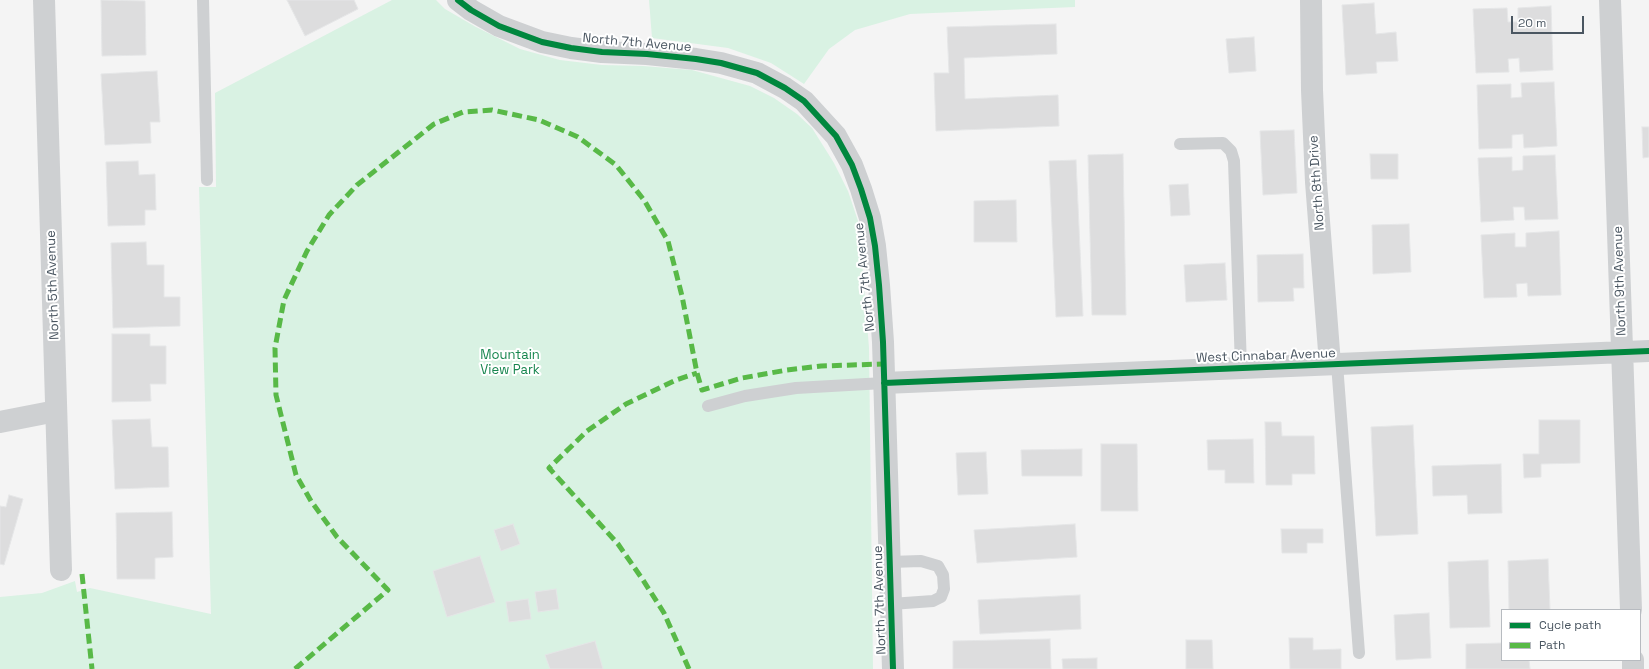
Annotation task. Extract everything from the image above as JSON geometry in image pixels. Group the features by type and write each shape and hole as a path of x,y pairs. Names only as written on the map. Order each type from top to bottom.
{"street":[{"name":"North 5th Avenue","path":"44,0 62,570"},
{"name":"North 7th Avenue","path":"458,0 470,10 499,26 542,42 571,48 654,55 721,63 757,74 785,88 804,101 836,136 852,165 870,218 875,246 879,285 884,383 893,669"},
{"name":"North 9th Avenue","path":"1610,0 1631,609"},
{"name":"North 8th Drive","path":"1311,1 1312,90 1316,182 1334,364"},
{"name":"West Cinnabar Avenue","path":"884,383 1649,351"},
{"path":"0,422 56,410"}],"lane":[{"path":"203,0 207,180"},
{"path":"1180,144 1223,143 1231,150 1234,161 1241,368"},
{"path":"1334,364 1359,653"},
{"path":"708,406 745,396 796,388 884,383"},
{"path":"890,562 921,561 938,566 943,575 944,589 941,596 933,601 891,604"}],"green space":[{"name":"Mountain View Park","path":"392,0 436,0 445,9 476,27 520,49 560,60 602,65 643,66 692,70 750,86 774,98 797,114 812,128 834,163 848,191 859,224 869,348 873,669 0,669 0,597 42,593 75,581 77,592 90,588 211,614 199,187 216,187 215,93"},
{"path":"649,0 1075,0 1075,7 910,14 855,30 829,49 804,84 771,63 728,48 652,38"}],"building":[{"path":"101,0 145,1 146,55 102,56"},
{"path":"287,0 354,0 358,9 305,36"},
{"path":"1374,3 1376,34 1396,32 1398,61 1376,62 1377,73 1346,75 1342,5"},
{"path":"1551,6 1553,70 1520,72 1519,58 1508,59 1509,72 1476,73 1473,9 1507,8 1508,22 1518,22 1518,8"},
{"path":"1056,24 1057,54 964,58 965,99 1058,95 1059,126 936,131 934,73 949,73 947,27"},
{"path":"1254,37 1256,71 1229,73 1226,39"},
{"path":"157,71 160,122 150,122 151,143 105,145 101,74"},
{"path":"1554,82 1557,146 1524,148 1523,134 1512,135 1512,148 1479,149 1477,85 1511,84 1511,98 1522,97 1521,83"},
{"path":"1642,127 1649,127 1649,157 1643,158"},
{"path":"1294,130 1297,193 1263,195 1260,131"},
{"path":"1123,154 1126,315 1092,315 1088,155"},
{"path":"1370,154 1398,154 1398,179 1371,179"},
{"path":"1555,155 1558,219 1525,220 1524,207 1513,207 1514,220 1481,222 1478,158 1512,157 1512,171 1523,170 1523,156"},
{"path":"1076,160 1083,316 1056,317 1049,161"},
{"path":"138,161 139,175 155,174 156,210 145,210 145,225 108,226 106,162"},
{"path":"1188,184 1190,215 1171,216 1169,185"},
{"path":"1016,200 1017,242 974,242 974,201"},
{"path":"1409,224 1411,272 1373,274 1372,225"},
{"path":"1559,231 1561,295 1528,296 1527,283 1516,284 1517,297 1484,298 1481,235 1515,233 1515,247 1526,247 1526,233"},
{"path":"146,242 147,265 164,265 164,297 180,297 180,326 113,328 111,243"},
{"path":"1303,254 1304,288 1293,288 1294,301 1258,302 1257,255"},
{"path":"1225,263 1227,300 1186,302 1184,265"},
{"path":"112,334 150,334 150,346 166,346 166,384 150,384 151,401 112,402"},
{"path":"150,419 152,447 168,447 169,487 115,489 112,420"},
{"path":"1539,420 1580,420 1580,463 1541,464 1541,477 1524,478 1523,454 1539,454"},
{"path":"1265,422 1281,422 1282,436 1314,436 1315,474 1292,474 1292,485 1266,485"},
{"path":"1413,425 1418,534 1376,536 1371,427"},
{"path":"1253,439 1254,483 1225,483 1225,470 1208,470 1207,440"},
{"path":"1101,444 1137,444 1138,511 1101,511"},
{"path":"1082,449 1082,476 1022,476 1021,450"},
{"path":"986,452 988,494 958,495 956,453"},
{"path":"1501,464 1502,513 1468,514 1467,495 1433,496 1432,466"},
{"path":"9,495 23,499 4,565 0,564 0,506 6,507"},
{"path":"172,512 173,557 155,558 155,579 117,579 116,513"},
{"path":"513,524 520,544 501,551 494,530"},
{"path":"1075,524 1077,557 977,563 974,530"},
{"path":"1281,529 1323,529 1323,543 1307,543 1307,553 1282,553"},
{"path":"480,556 495,602 447,617 433,571"},
{"path":"1548,559 1550,609 1509,609 1508,561"},
{"path":"1488,560 1490,627 1450,628 1448,562"},
{"path":"556,589 559,609 538,612 535,592"},
{"path":"1080,595 1081,629 980,634 978,600"},
{"path":"528,599 531,619 509,622 506,602"},
{"path":"1429,613 1431,658 1396,660 1394,615"},
{"path":"1289,638 1313,638 1313,650 1341,649 1341,669 1290,669"},
{"path":"1050,639 1051,669 953,669 953,641"},
{"path":"1186,640 1212,640 1213,669 1186,669"},
{"path":"595,641 603,669 550,669 545,655"},
{"path":"1501,643 1501,661 1529,661 1530,669 1466,669 1466,644"},
{"path":"1097,658 1097,669 1063,669 1062,659"}],"marked path":[{"path":"295,669 388,590 337,537 311,501 296,475 276,395 275,348 284,300 307,251 329,215 357,185 434,124 463,112 492,110 539,120 578,137 616,165 644,200 668,241 682,296 697,373 702,390 742,378 787,370 821,366 883,364"},
{"path":"689,669 664,613 618,544 549,468 587,431 626,404 676,380 697,373"},
{"path":"82,574 92,669"}],"cycle path":[{"path":"458,0 471,10 499,26 542,42 602,52 647,54 696,59 721,63 757,73 785,88 804,101 836,136 852,165 861,189 870,218 875,246 883,342 893,669"},
{"path":"884,383 1649,351"}]}
